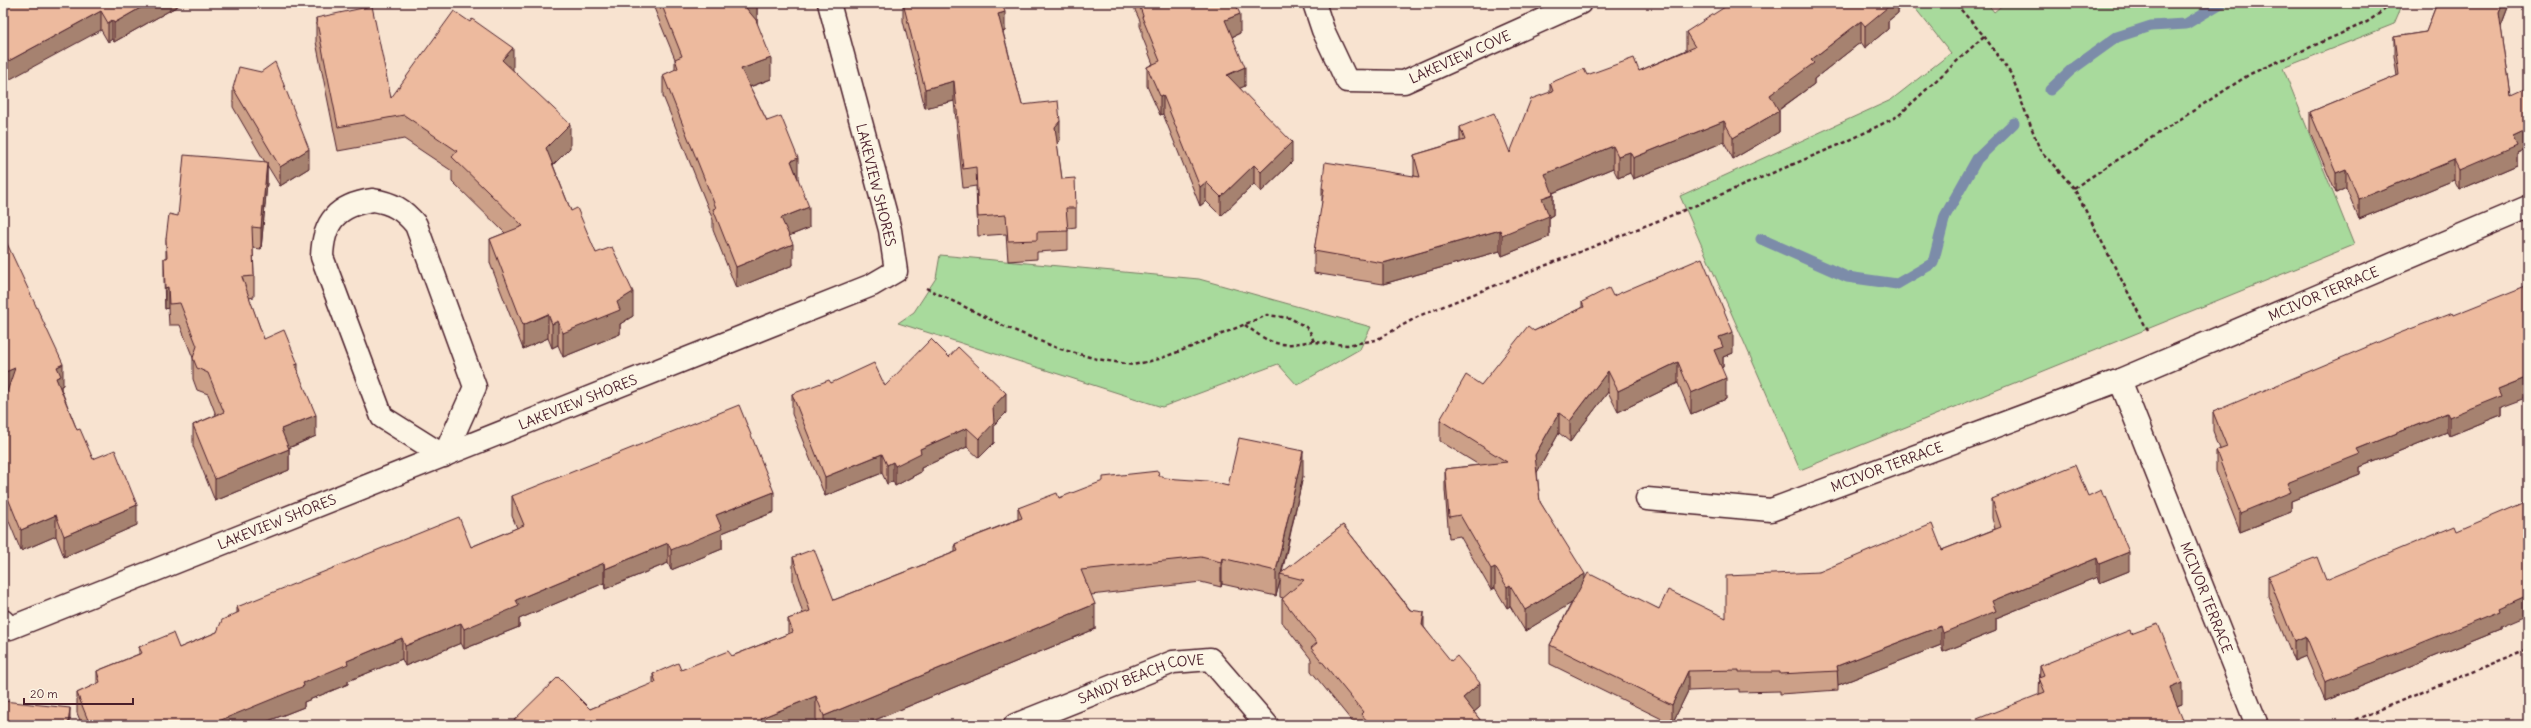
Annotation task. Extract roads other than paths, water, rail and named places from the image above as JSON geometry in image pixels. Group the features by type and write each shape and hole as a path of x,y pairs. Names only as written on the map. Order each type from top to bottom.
{"street":[{"name":"LAKEVIEW SHORES","path":"3,621 10,628 872,285 896,271 890,230 829,3"},
{"name":"LAKEVIEW COVE","path":"1314,3 1323,30 1347,81 1404,82 1580,3"},
{"path":"373,200 390,202 405,211 416,225 475,387 444,456 382,417 322,258 323,240 329,224 340,211 355,202 373,200"},
{"name":"MCIVOR TERRACE","path":"1647,499 1771,510 2120,380 2528,207"},
{"name":"MCIVOR TERRACE","path":"2120,380 2257,725"},
{"name":"SANDY BEACH COVE","path":"1015,725 1173,662 1210,659 1267,725"}],"waterway":[{"path":"2050,90 2071,70 2117,37 2151,26 2186,24 2221,3"},
{"path":"1761,239 1847,277 1897,284 1933,263 1945,216 1977,159 2014,123"}]}
